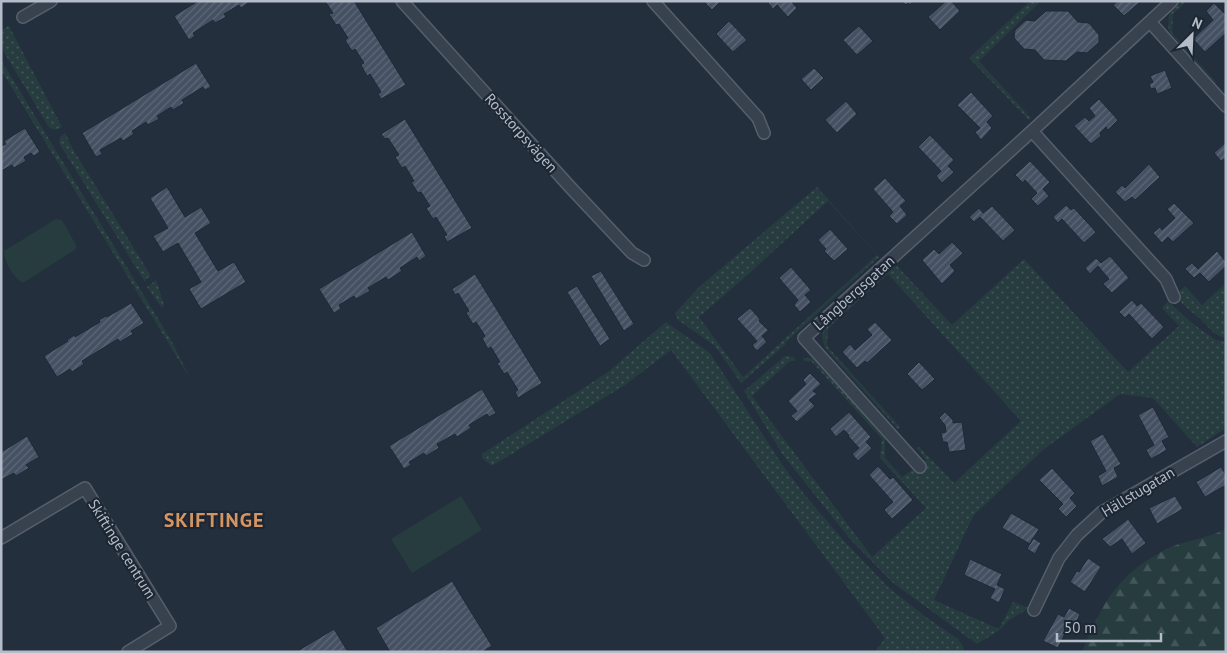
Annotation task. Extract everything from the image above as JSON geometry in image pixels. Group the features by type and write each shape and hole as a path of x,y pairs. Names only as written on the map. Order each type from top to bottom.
{"street":[{"path":"23,17 52,1"},
{"name":"Rosstorpsvägen","path":"402,1 570,187 632,253 644,260"},
{"path":"653,1 758,118 764,133"},
{"name":"Långbergsgatan","path":"920,467 804,338 1172,1"},
{"path":"1150,22 1226,106"},
{"path":"1032,131 1166,279 1174,297"},
{"name":"Hällstugatan","path":"1034,610 1059,558 1077,535 1102,512 1226,441"},
{"name":"Skiftinge centrum","path":"1,538 84,488 170,626 128,652"}],"green space":[{"path":"1030,1 1041,1 979,61 1031,118 1029,120 969,58"},
{"path":"1182,1 1187,1 1173,14 1172,33 1216,84 1171,34 1168,28 1169,15"},
{"path":"9,26 62,127 53,129 48,126 1,47 1,30"},
{"path":"1,60 171,340 191,380 1,70"},
{"path":"65,133 74,151 151,276 145,282 59,143 60,137"},
{"path":"817,187 879,257 786,344 741,383 715,346 678,320 675,313 699,287","holes":["828,201 877,255 743,377 699,317"]},
{"path":"56,219 62,220 76,245 76,249 23,283 10,269 5,260 4,251"},
{"path":"1024,259 1128,372 1179,326 1162,308 1168,301 1193,324 1216,340 1226,342 1226,428 1197,447 1153,398 1120,394 1044,449 973,516 934,600 999,629 1013,602 1029,608 1008,621 1000,630 977,644 893,583 850,539 783,455 744,391 785,356 795,357 795,361 790,361 752,396 872,557 926,508 880,458 882,439 812,362 804,361 803,358 812,358 885,438 885,458 902,477 926,460 917,448 919,447 954,483 1021,421 888,274 828,328 827,346 900,427 898,429 825,348 822,336 824,329 890,268 897,266 952,325"},
{"path":"156,280 164,305 162,308 147,287"},
{"path":"1226,283 1226,338 1214,333 1174,296 1185,286 1202,305"},
{"path":"666,322 710,353 783,466 845,542 888,587 958,639 963,646 964,652 875,652 885,638 671,350 625,385 492,466 482,458 482,454 608,372"},
{"path":"461,496 482,530 412,573 391,539"},
{"path":"1226,529 1226,652 1082,652 1109,597 1128,575 1140,565 1167,549"}],"building":[{"path":"198,1 251,1 241,8 239,5 224,14 226,17 215,23 213,20 193,33 195,36 189,40 174,16"},
{"path":"325,1 354,1 406,85 381,99 378,94 381,92 370,74 367,76 361,65 364,63 355,49 352,51 345,40 348,38 339,24 336,25 329,14 333,13"},
{"path":"706,1 721,1 712,10 705,3"},
{"path":"769,1 791,1 797,8 788,17 777,5 773,9 768,3"},
{"path":"902,1 914,1 906,5"},
{"path":"946,1 951,1 960,11 940,30 928,17"},
{"path":"1118,1 1141,1 1124,16 1113,5"},
{"path":"1214,3 1226,15 1226,33 1205,52 1193,39 1213,20 1206,11"},
{"path":"1046,11 1068,11 1078,22 1089,23 1099,35 1099,42 1087,53 1077,52 1066,61 1044,60 1035,50 1024,49 1014,38 1015,30 1026,20 1035,21"},
{"path":"729,21 747,40 733,52 716,34"},
{"path":"859,26 873,41 857,55 843,40"},
{"path":"196,63 211,87 205,90 203,87 182,100 184,103 173,110 171,107 157,116 159,119 148,125 146,122 132,131 134,134 123,141 121,138 100,150 102,154 96,157 82,133"},
{"path":"814,68 824,78 811,90 801,79"},
{"path":"1165,70 1172,88 1157,94 1155,88 1151,89 1149,84 1153,82 1150,76"},
{"path":"971,92 993,116 987,122 992,128 981,140 975,132 980,128 957,105"},
{"path":"1099,99 1118,120 1108,130 1106,127 1100,133 1101,136 1091,144 1074,126 1085,117 1089,121 1095,116 1089,108"},
{"path":"846,101 857,114 837,133 825,120"},
{"path":"405,119 472,228 447,242 444,236 447,235 436,217 433,219 426,208 430,206 421,192 418,193 411,182 414,181 405,166 402,168 395,157 399,155 388,138 385,139 381,134"},
{"path":"25,128 40,152 34,156 31,153 24,157 26,161 14,168 12,165 1,171 1,145 6,144 4,141"},
{"path":"930,135 954,160 948,166 954,172 942,183 936,176 941,171 918,147"},
{"path":"1226,142 1226,161 1224,159 1221,161 1214,153"},
{"path":"1030,161 1050,182 1043,189 1049,196 1038,206 1031,199 1037,193 1025,180 1023,183 1015,175"},
{"path":"1149,164 1160,177 1135,200 1132,197 1125,202 1115,192 1122,185 1125,188"},
{"path":"885,178 906,201 900,206 907,215 897,224 889,216 893,212 873,189"},
{"path":"167,187 185,217 201,207 211,223 195,233 218,271 234,262 246,282 201,309 189,289 201,282 178,243 163,252 153,236 168,228 150,198"},
{"path":"1174,203 1194,223 1173,242 1168,237 1162,243 1153,233 1160,227 1162,230 1175,218 1167,209"},
{"path":"1066,205 1071,210 1074,208 1096,232 1084,243 1062,219 1058,223 1053,217"},
{"path":"992,206 1015,230 1003,241 980,217 974,222 969,217 979,208 983,213"},
{"path":"830,229 848,249 834,261 824,251 826,249 818,240"},
{"path":"412,232 426,256 419,261 417,257 400,268 402,271 388,280 386,277 368,288 370,291 356,299 354,296 339,305 341,309 334,313 319,289"},
{"path":"952,242 963,253 950,265 955,271 942,284 922,260 934,249 939,254"},
{"path":"1217,251 1226,262 1226,266 1209,282 1200,273 1194,278 1185,269 1192,263 1198,269"},
{"path":"1110,256 1129,278 1112,293 1103,284 1109,279 1098,266 1090,274 1085,268 1096,258 1101,263"},
{"path":"791,267 811,290 805,295 811,302 800,312 794,305 798,300 779,278"},
{"path":"601,271 634,324 624,331 591,276"},
{"path":"475,274 542,383 518,398 515,392 518,390 507,372 504,374 497,363 500,362 491,347 488,349 482,338 485,336 476,322 473,324 466,313 469,311 458,293 455,295 452,289"},
{"path":"577,286 610,339 600,346 567,292"},
{"path":"1132,300 1137,306 1141,303 1164,327 1152,339 1129,314 1125,318 1119,312"},
{"path":"131,303 144,323 131,331 133,334 120,342 118,339 82,361 84,364 72,372 70,369 57,377 44,356 74,335 75,337 100,322 99,320"},
{"path":"750,308 760,319 759,321 768,330 770,329 762,336 767,342 757,351 752,345 757,341 737,319"},
{"path":"875,322 892,340 867,363 865,361 857,368 842,352 850,344 855,350 872,335 867,329"},
{"path":"919,362 935,379 922,390 907,374"},
{"path":"810,373 821,384 813,391 817,394 809,400 815,406 797,422 791,416 797,411 788,401 806,384 803,380"},
{"path":"482,389 496,413 489,417 487,414 469,425 471,428 457,437 455,434 437,444 439,448 426,456 424,453 409,462 411,465 404,469 389,446"},
{"path":"1153,407 1169,437 1162,441 1167,450 1151,459 1146,450 1154,445 1138,415"},
{"path":"849,412 871,437 866,442 872,448 858,461 852,454 859,448 849,435 844,430 836,437 830,429"},
{"path":"945,412 953,420 953,423 962,422 966,450 949,452 947,442 943,442 941,433 946,432 945,425 939,418"},
{"path":"1103,434 1121,464 1114,468 1118,477 1102,486 1098,476 1106,471 1090,441"},
{"path":"27,436 39,457 26,465 29,468 16,476 14,473 1,480 1,450 3,451"},
{"path":"878,466 890,479 893,477 913,500 892,519 884,510 893,502 869,475"},
{"path":"1221,467 1226,475 1226,485 1205,497 1196,482"},
{"path":"1052,468 1075,493 1070,498 1077,506 1066,517 1058,509 1063,504 1039,480"},
{"path":"1175,496 1183,509 1157,524 1149,508"},
{"path":"1011,513 1039,529 1030,544 1002,528"},
{"path":"1128,519 1146,543 1132,554 1122,539 1110,547 1102,539"},
{"path":"1033,538 1041,543 1035,554 1027,549"},
{"path":"1088,558 1101,567 1085,592 1070,582"},
{"path":"970,559 1002,574 997,585 1005,589 999,603 990,598 995,589 964,575"},
{"path":"452,581 492,646 482,652 390,652 376,628"},
{"path":"1069,608 1080,614 1076,623 1071,621 1058,648 1043,641 1058,614 1064,617"},
{"path":"334,629 348,652 296,652"}],"district":[{"name":"SKIFTINGE","path":"214,520"}]}
